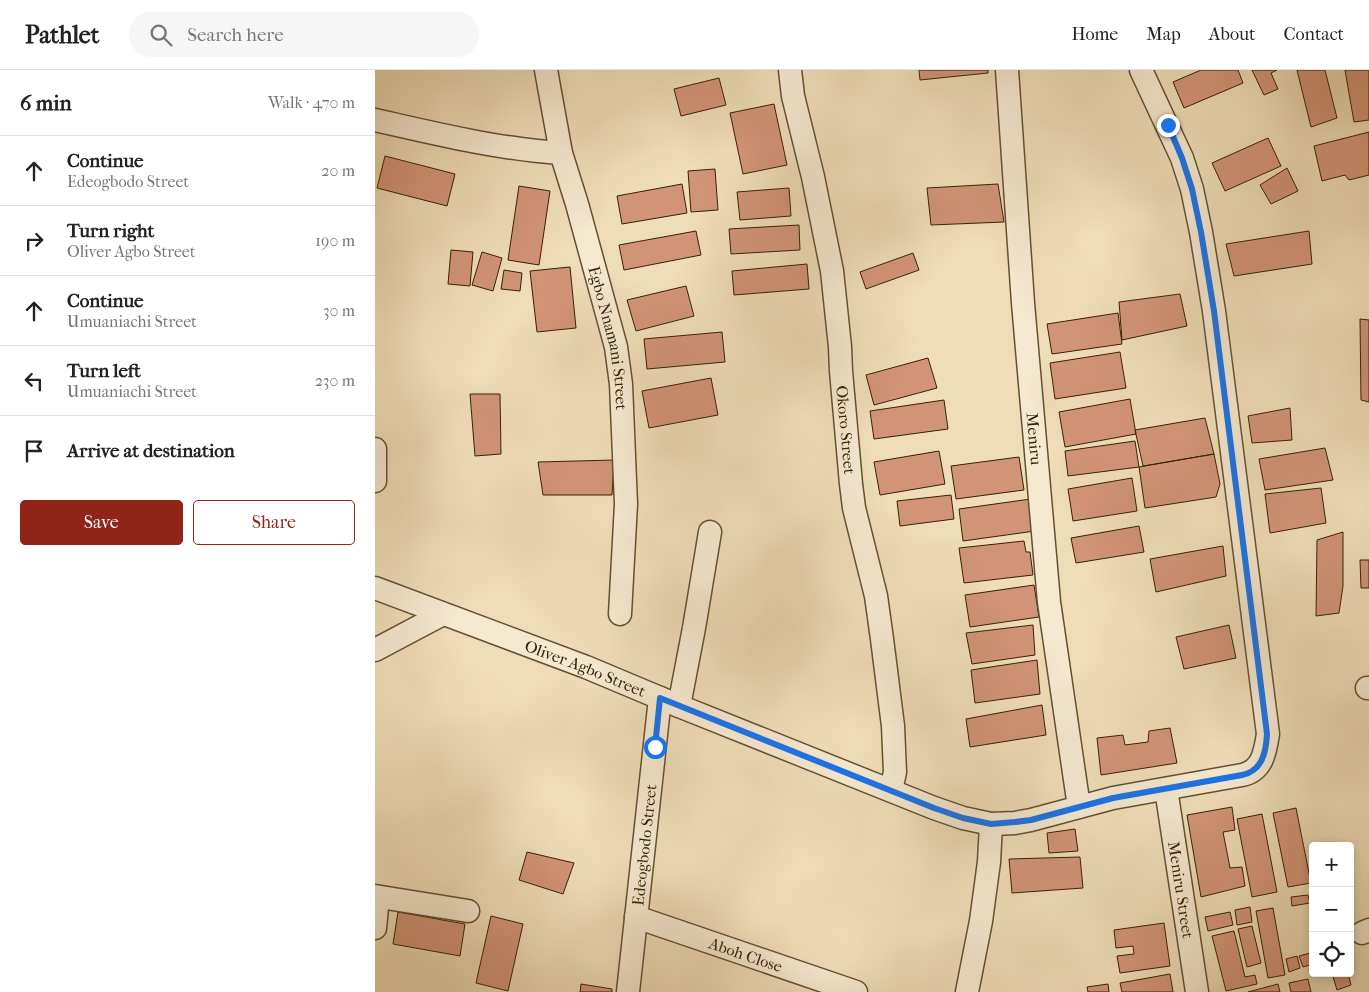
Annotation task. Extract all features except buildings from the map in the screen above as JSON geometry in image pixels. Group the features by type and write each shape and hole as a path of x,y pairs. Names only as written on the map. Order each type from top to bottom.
{"street":[{"name":"Egbo Nnamani Street","path":"546,70 561,153 577,204 616,348 621,384 626,504 620,614"},
{"name":"Okoro Street","path":"790,70 793,96 817,194 836,303 854,508 876,596 893,726 895,772 891,790"},
{"name":"Meniru","path":"1007,70 1023,303 1049,602 1079,807"},
{"name":"Oliver Agbo Street","path":"375,588 586,667 955,815 991,824 1031,820 1113,798 1249,774 1261,762 1266,750 1267,734 1214,311 1192,189 1182,158 1141,70"},
{"path":"375,120 465,141 561,153"},
{"path":"375,449 375,481"},
{"name":"Edeogbodo Street","path":"629,992 636,917 670,702 694,628 710,532"},
{"path":"375,650 443,614"},
{"name":"Meniru Street","path":"1166,789 1197,992"},
{"path":"967,992 981,921 989,862 991,824"},
{"path":"375,928 377,896 468,911"},
{"name":"Aboh Close","path":"636,917 856,992"}],"route":[{"path":"655,747 660,698 934,808 963,818 991,824 1031,820 1113,798 1151,793 1249,774 1256,769 1266,750 1267,734 1214,311 1192,189 1182,158 1168,125"}]}
